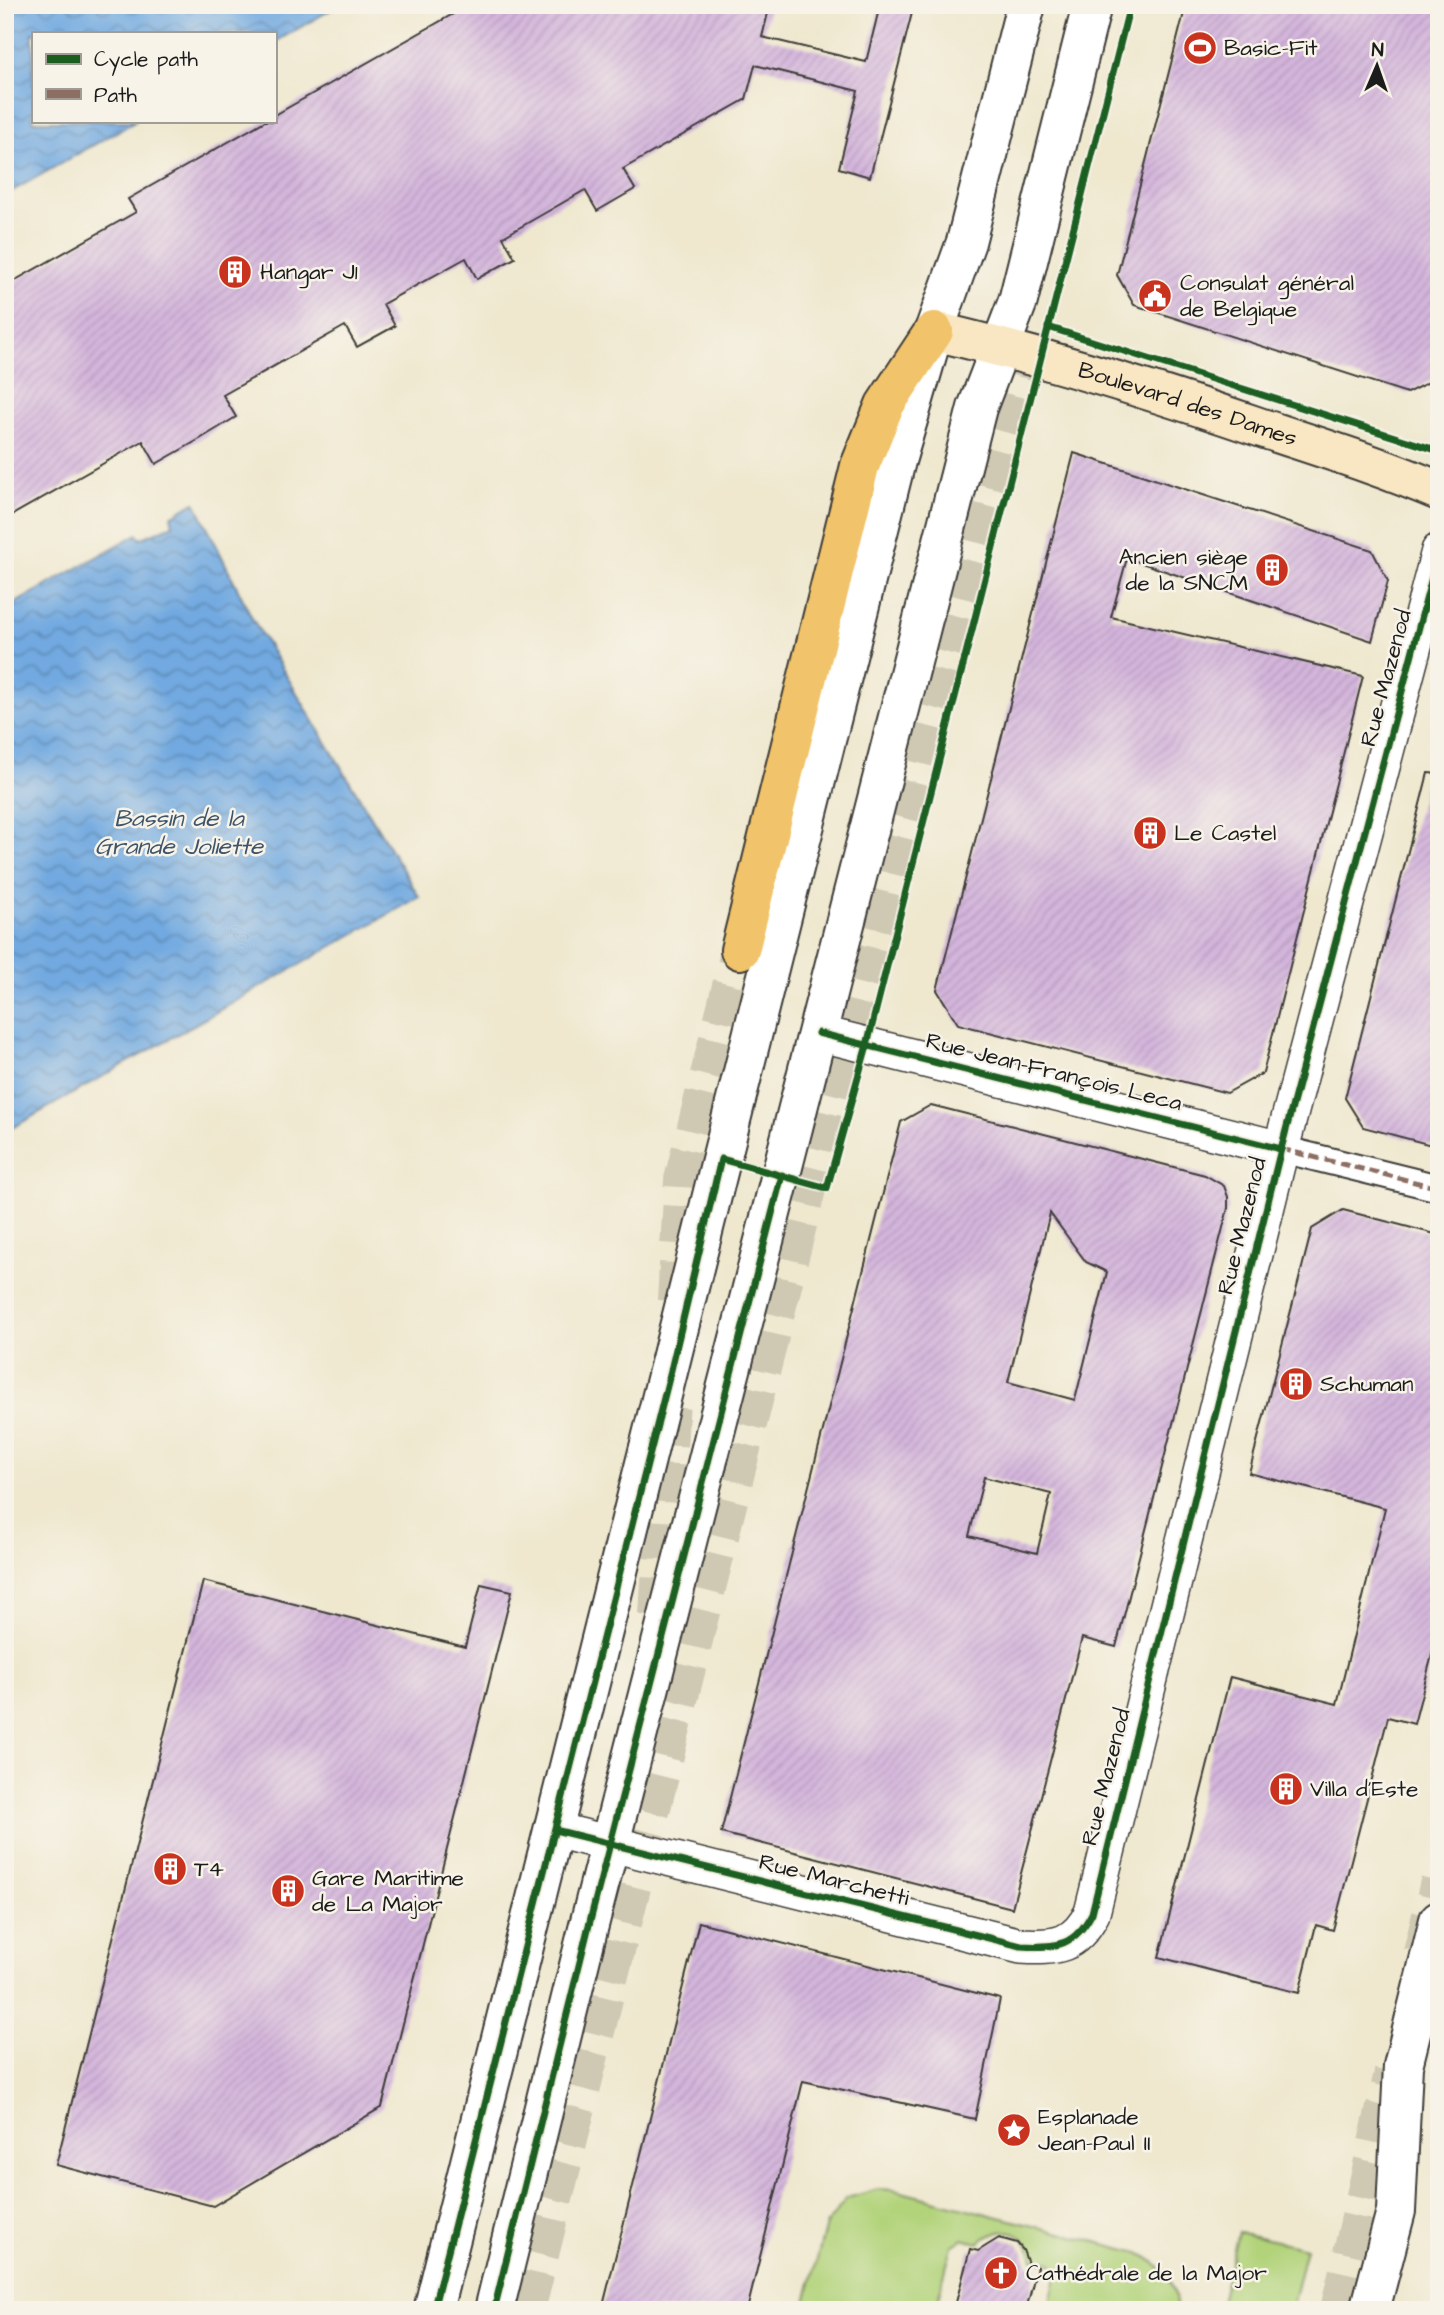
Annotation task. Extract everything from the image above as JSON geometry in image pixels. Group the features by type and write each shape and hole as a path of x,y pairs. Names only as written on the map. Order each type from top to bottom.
{"highway":[{"path":"740,950 860,466 885,405 934,331"}],"main road":[{"name":"Boulevard des Dames","path":"934,331 1003,347 1181,400 1393,471 1439,491"}],"street":[{"path":"433,2310 896,461 934,331 966,243 1026,5"},
{"path":"494,2310 977,408 1003,347 1018,300 1092,5"},
{"name":"Rue Mazenod","path":"1092,1913 1281,1149 1439,551"},
{"name":"Rue Jean-François Leca","path":"818,1033 1439,1188"},
{"name":"Rue Marchetti","path":"555,1830 1021,1946 1051,1946 1074,1939 1092,1913"},
{"path":"1370,2310 1396,2211 1404,2066 1439,1920"}],"green space":[{"path":"878,2189 894,2190 1139,2253 1162,2268 1167,2275 1174,2291 1176,2310 1048,2310 1057,2273 1051,2262 1033,2259 1025,2240 1019,2235 1005,2231 978,2243 963,2239 952,2246 935,2310 804,2310 826,2225 847,2198"},
{"path":"1238,2232 1306,2248 1291,2310 1219,2310"}],"water":[{"path":"5,5 339,5 276,41 276,32 32,32 32,122 134,122 5,195"},
{"name":"Bassin de la Grande Joliette","path":"195,502 253,620 419,897 5,1132 5,609 137,534 140,539 173,525 171,516"}],"building":[{"name":"Hangar J1","path":"469,5 770,5 762,37 866,62 880,5 914,5 870,177 839,168 858,91 755,65 746,99 623,169 635,189 597,211 585,190 503,237 515,258 477,279 466,258 383,304 395,326 357,347 345,326 223,395 236,417 156,464 143,441 5,519 5,286 136,212 128,199 263,122 276,122 276,114"},
{"path":"1186,5 1439,5 1439,377 1407,393 1134,305 1117,275"},
{"name":"Le Castel","path":"1074,453 1372,550 1388,581 1372,641 1127,558 1111,617 1363,676 1263,1073 1227,1093 958,1024 937,990"},
{"path":"1428,773 1439,774 1439,1147 1363,1127 1345,1098"},
{"path":"931,1105 1205,1175 1224,1186 1228,1197 1228,1208 1116,1647 1082,1638 1012,1908 721,1833 901,1122","holes":["1050,1213 1086,1262 1107,1272 1075,1400 1008,1382","984,1477 1051,1494 1037,1553 969,1536"]},
{"path":"1343,1210 1439,1235 1439,1628 1414,1724 1388,1717 1333,1930 1316,1925 1299,1993 1159,1957 1230,1677 1337,1704 1385,1508 1249,1473 1312,1229"},
{"path":"203,1581 465,1647 481,1584 512,1591 382,2107 213,2206 56,2165"},
{"path":"699,1922 1000,1999 975,2119 803,2081 747,2310 602,2310"},
{"name":"Cathédrale de la Major","path":"999,2238 1017,2243 1028,2264 1037,2267 1026,2310 954,2310 970,2249 978,2251"}],"tunnel":[{"path":"526,2310 1024,323"},
{"path":"676,1301 683,1180 740,950"},
{"path":"658,1616 671,1400"},
{"path":"1422,1953 1439,1882"},
{"path":"1339,2310 1393,2073"}],"marked path":[{"path":"1281,1149 1439,1188"}],"cycle path":[{"path":"433,2310 671,1370 721,1159 827,1188 867,1045 1130,5"},
{"path":"1048,327 1439,451"},
{"path":"555,1830 1021,1946 1064,1943 1086,1924 1092,1913 1281,1149 1439,551"},
{"path":"818,1033 1281,1149"},
{"path":"494,2310 588,1929 782,1175"}],"place":[{"name":"Basic-Fit","path":"1200,48"},
{"name":"Hangar J1","path":"235,272"},
{"name":"Consulat général de Belgique","path":"1155,296"},
{"name":"Ancien siège de la SNCM","path":"1272,570"},
{"name":"Le Castel","path":"1150,833"},
{"name":"Schuman","path":"1296,1384"},
{"name":"Villa d'Este","path":"1286,1789"},
{"name":"T4","path":"170,1869"},
{"name":"Gare Maritime de La Major","path":"288,1891"},
{"name":"Esplanade Jean-Paul II","path":"1014,2130"},
{"name":"Cathédrale de la Major","path":"1001,2273"}]}
